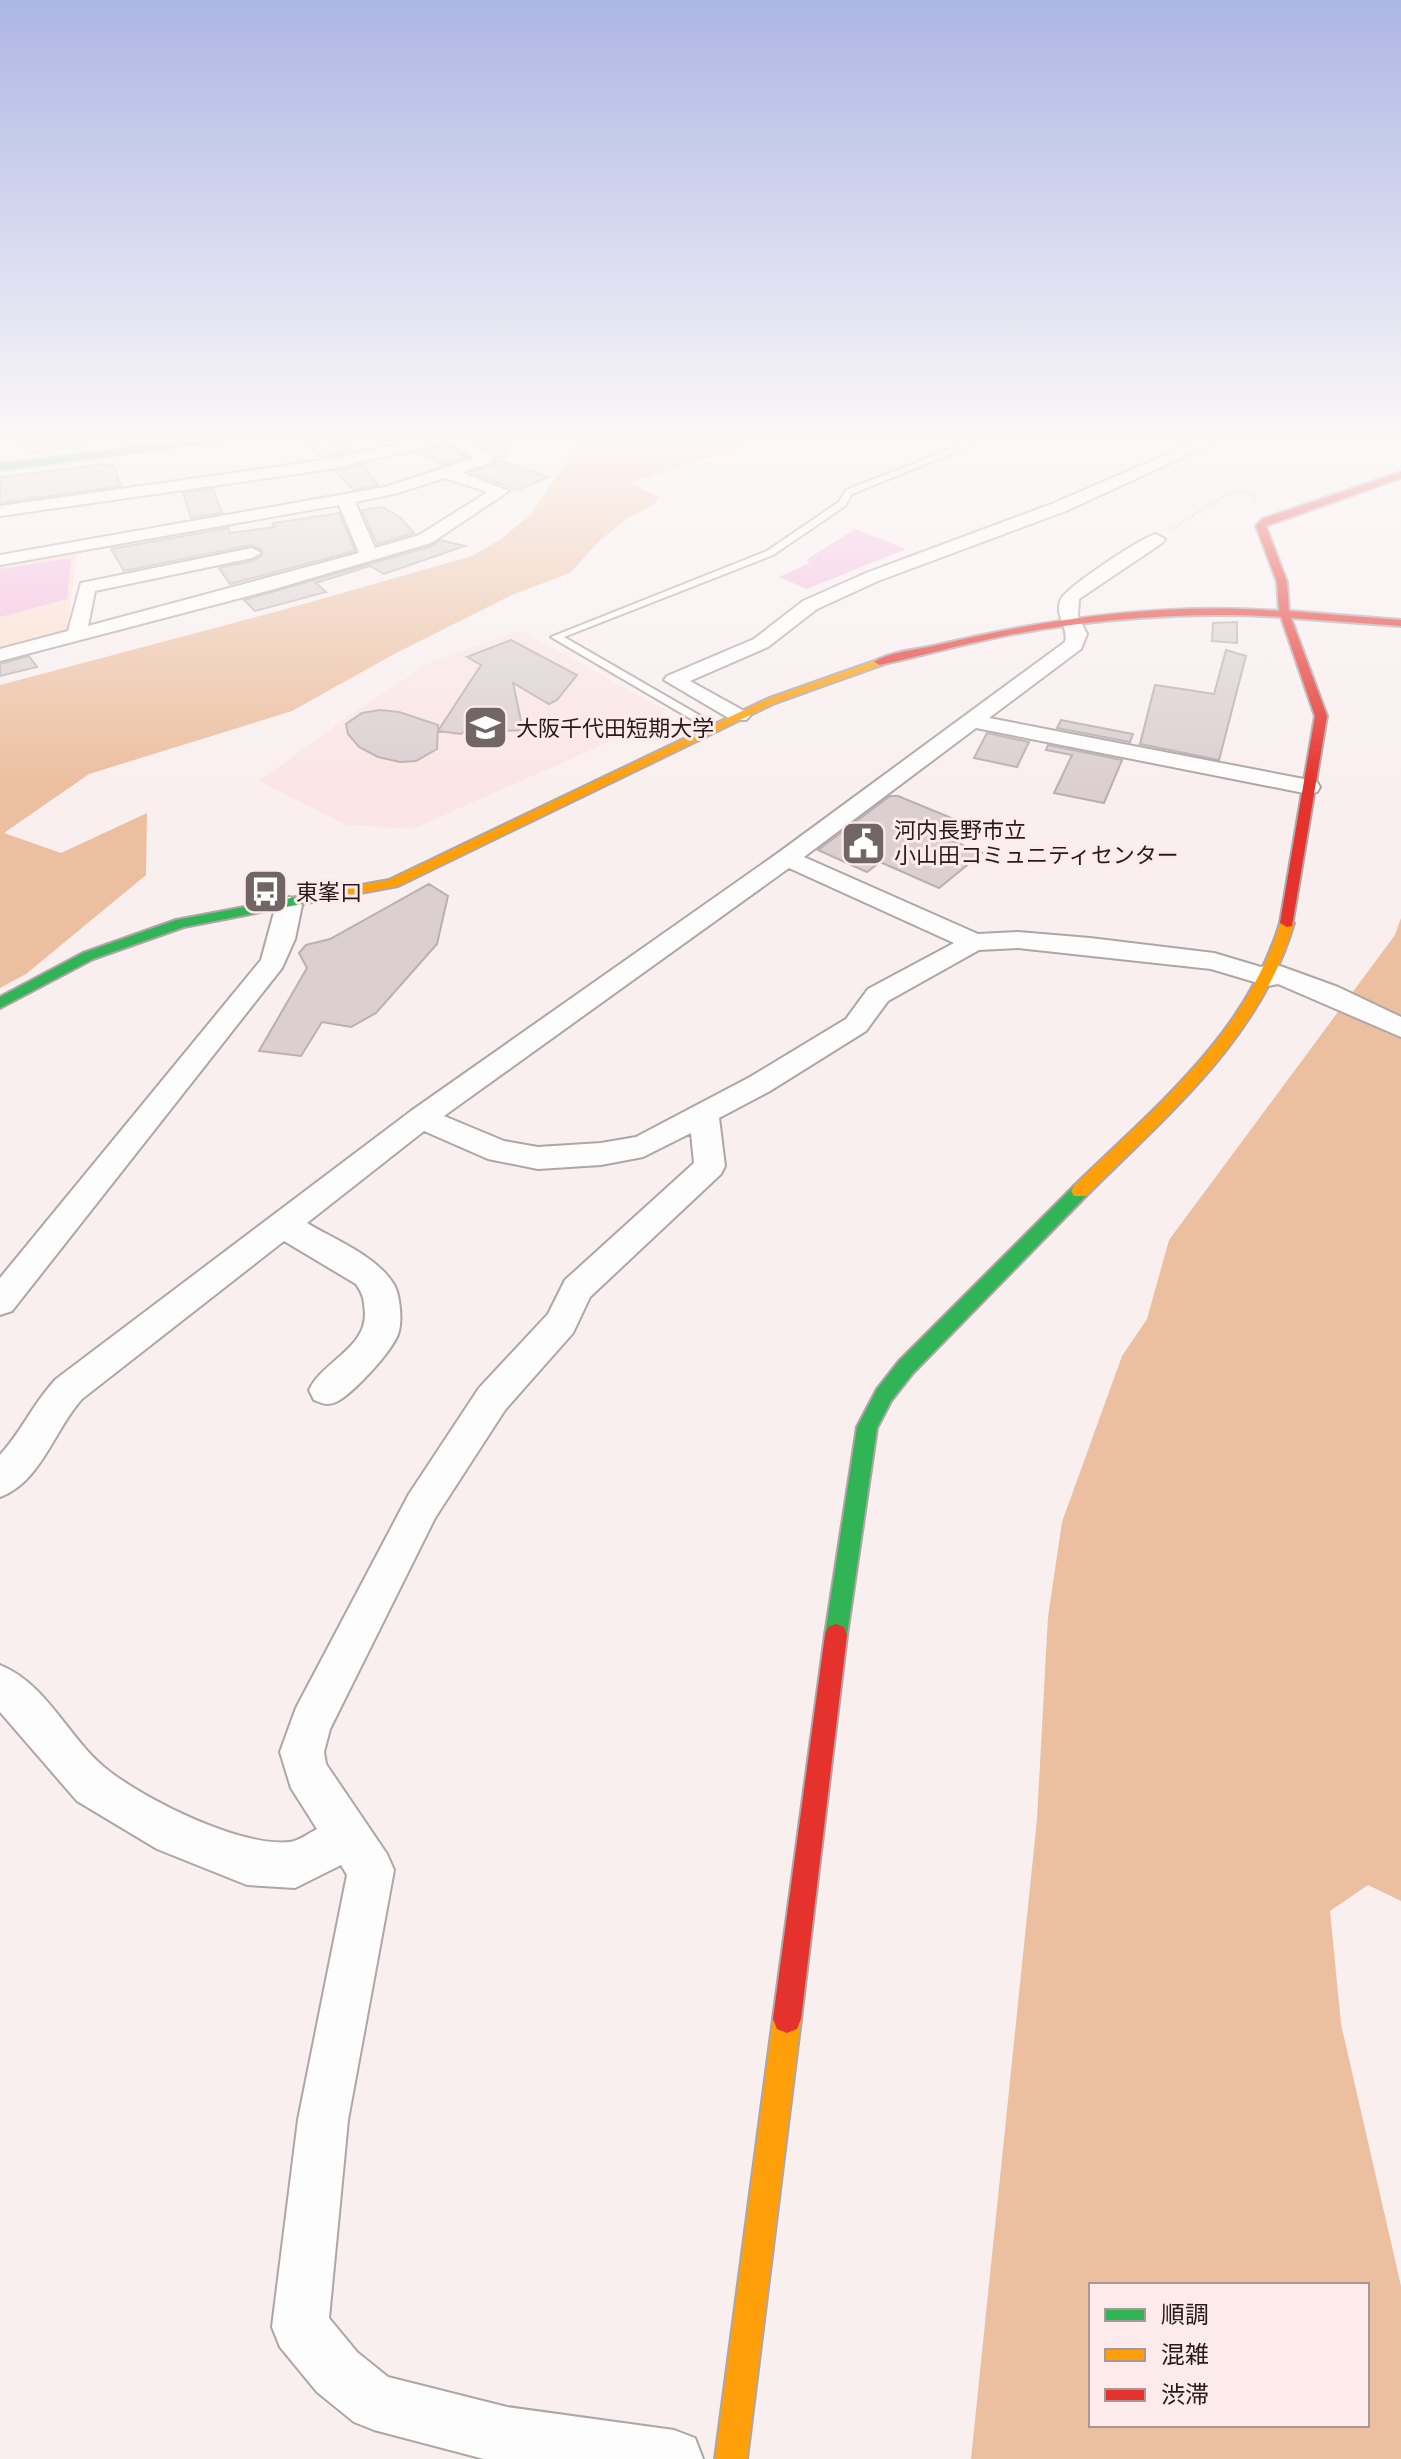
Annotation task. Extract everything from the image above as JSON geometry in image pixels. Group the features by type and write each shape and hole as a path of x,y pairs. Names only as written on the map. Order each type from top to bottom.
{"main road":[{"path":"731,2459 841,1593 867,1427 884,1395 906,1367 1215,1054 1270,975 1282,951 1321,716 1284,612 1282,582 1271,555"},
{"path":"0,1003 88,956 181,923 393,883 739,716 817,682 876,663 1001,633 1194,611 1284,612 1401,623"}],"street":[{"path":"77,635 87,587 243,555"},
{"path":"253,555 265,586"},
{"path":"0,655 373,555"},
{"path":"739,716 674,680 761,643 822,599 930,555"},
{"path":"0,1481 30,1448 54,1405 69,1389 421,1118 787,858 1074,645 1077,634 1068,623 1067,605 1071,596 1133,555"},
{"path":"972,721 1309,787"},
{"path":"787,858 974,942"},
{"path":"0,1302 273,962 282,939 289,905"},
{"path":"421,1118 499,1151 538,1158 601,1154 643,1146 760,1084 856,1025 878,995 974,942 1018,940 1214,961 1328,993 1401,1028"},
{"path":"674,2459 507,2436 374,2402 337,2372 300,2327 323,2120 371,1870 306,1773 302,1752 311,1723 422,1506 456,1450 492,1399 561,1323 577,1289 710,1166 704,1113"},
{"path":"284,1225 368,1275 381,1292 382,1331 367,1352 327,1390"},
{"path":"0,1685 17,1699 92,1786 173,1833 247,1862 295,1865 349,1837"}],"lane":[{"path":"714,728 556,637 766,555"}],"shaded area":[{"path":"77,555 67,630 59,636 0,651 0,566"},
{"path":"587,555 570,573 512,595 396,653 292,711 89,774 4,833 61,853 147,813 146,875 26,974 0,988 0,685 472,556"},
{"path":"814,555 892,555 807,589 779,577 810,563 806,560"},
{"path":"71,558 67,599 0,617 0,569"},
{"name":"大阪千代田短期大学","path":"520,630 665,710 658,720 413,829 346,825 259,781 431,662"},
{"path":"1401,918 1401,1901 1368,1885 1330,1911 1341,2024 1401,2286 1401,2459 971,2459 1037,1819 1048,1617 1062,1522 1122,1356 1147,1319 1169,1240 1395,935"}],"building":[{"path":"114,555 203,555 124,571"},
{"path":"341,555 230,584 219,568 262,556"},
{"path":"402,555 440,555 384,574 370,566 316,583 326,592 255,611 244,600"},
{"path":"1237,622 1237,643 1212,641 1213,623"},
{"path":"511,640 577,675 557,700 549,704 513,683 523,730 500,731 472,726 461,734 438,731 481,665 467,657"},
{"path":"1226,650 1246,656 1219,760 1140,744 1155,685 1214,694"},
{"path":"29,656 37,667 0,676 0,664"},
{"path":"380,710 399,712 438,725 437,749 416,761 400,762 378,757 359,747 348,734 346,724 362,713"},
{"path":"1061,720 1133,734 1130,742 1057,728"},
{"path":"987,733 1029,742 1017,767 974,758"},
{"path":"1048,745 1122,760 1104,803 1054,793 1072,755 1046,750"},
{"name":"河内長野市立 小山田コミュニティセンター","path":"890,796 898,796 971,826 953,841 982,853 939,888 880,862 867,872 818,850"},
{"path":"429,884 448,896 437,944 376,1013 351,1027 322,1022 301,1056 259,1051 307,968 299,953 306,945 330,939"}],"traffic: fast":[{"path":"0,1003 88,956 181,923 317,897"},
{"path":"836,1635 867,1427 884,1395 906,1367 1080,1191"}],"traffic: slow":[{"path":"317,897 393,883 771,701 880,662"},
{"path":"1080,1191 1203,1068 1232,1032 1257,996 1276,960 1287,923"},
{"path":"731,2459 787,2019"}],"traffic: jam":[{"path":"1272,555 1282,582 1284,612 1321,716 1287,923"},
{"path":"880,662 1001,633 1139,615 1240,611 1401,623"},
{"path":"787,2019 836,1635"}],"place":[{"name":"大阪千代田短期大学","path":"485,728"},
{"name":"河内長野市立 小山田コミュニティセンター","path":"863,843"},
{"name":"東峯口","path":"265,892"}]}
